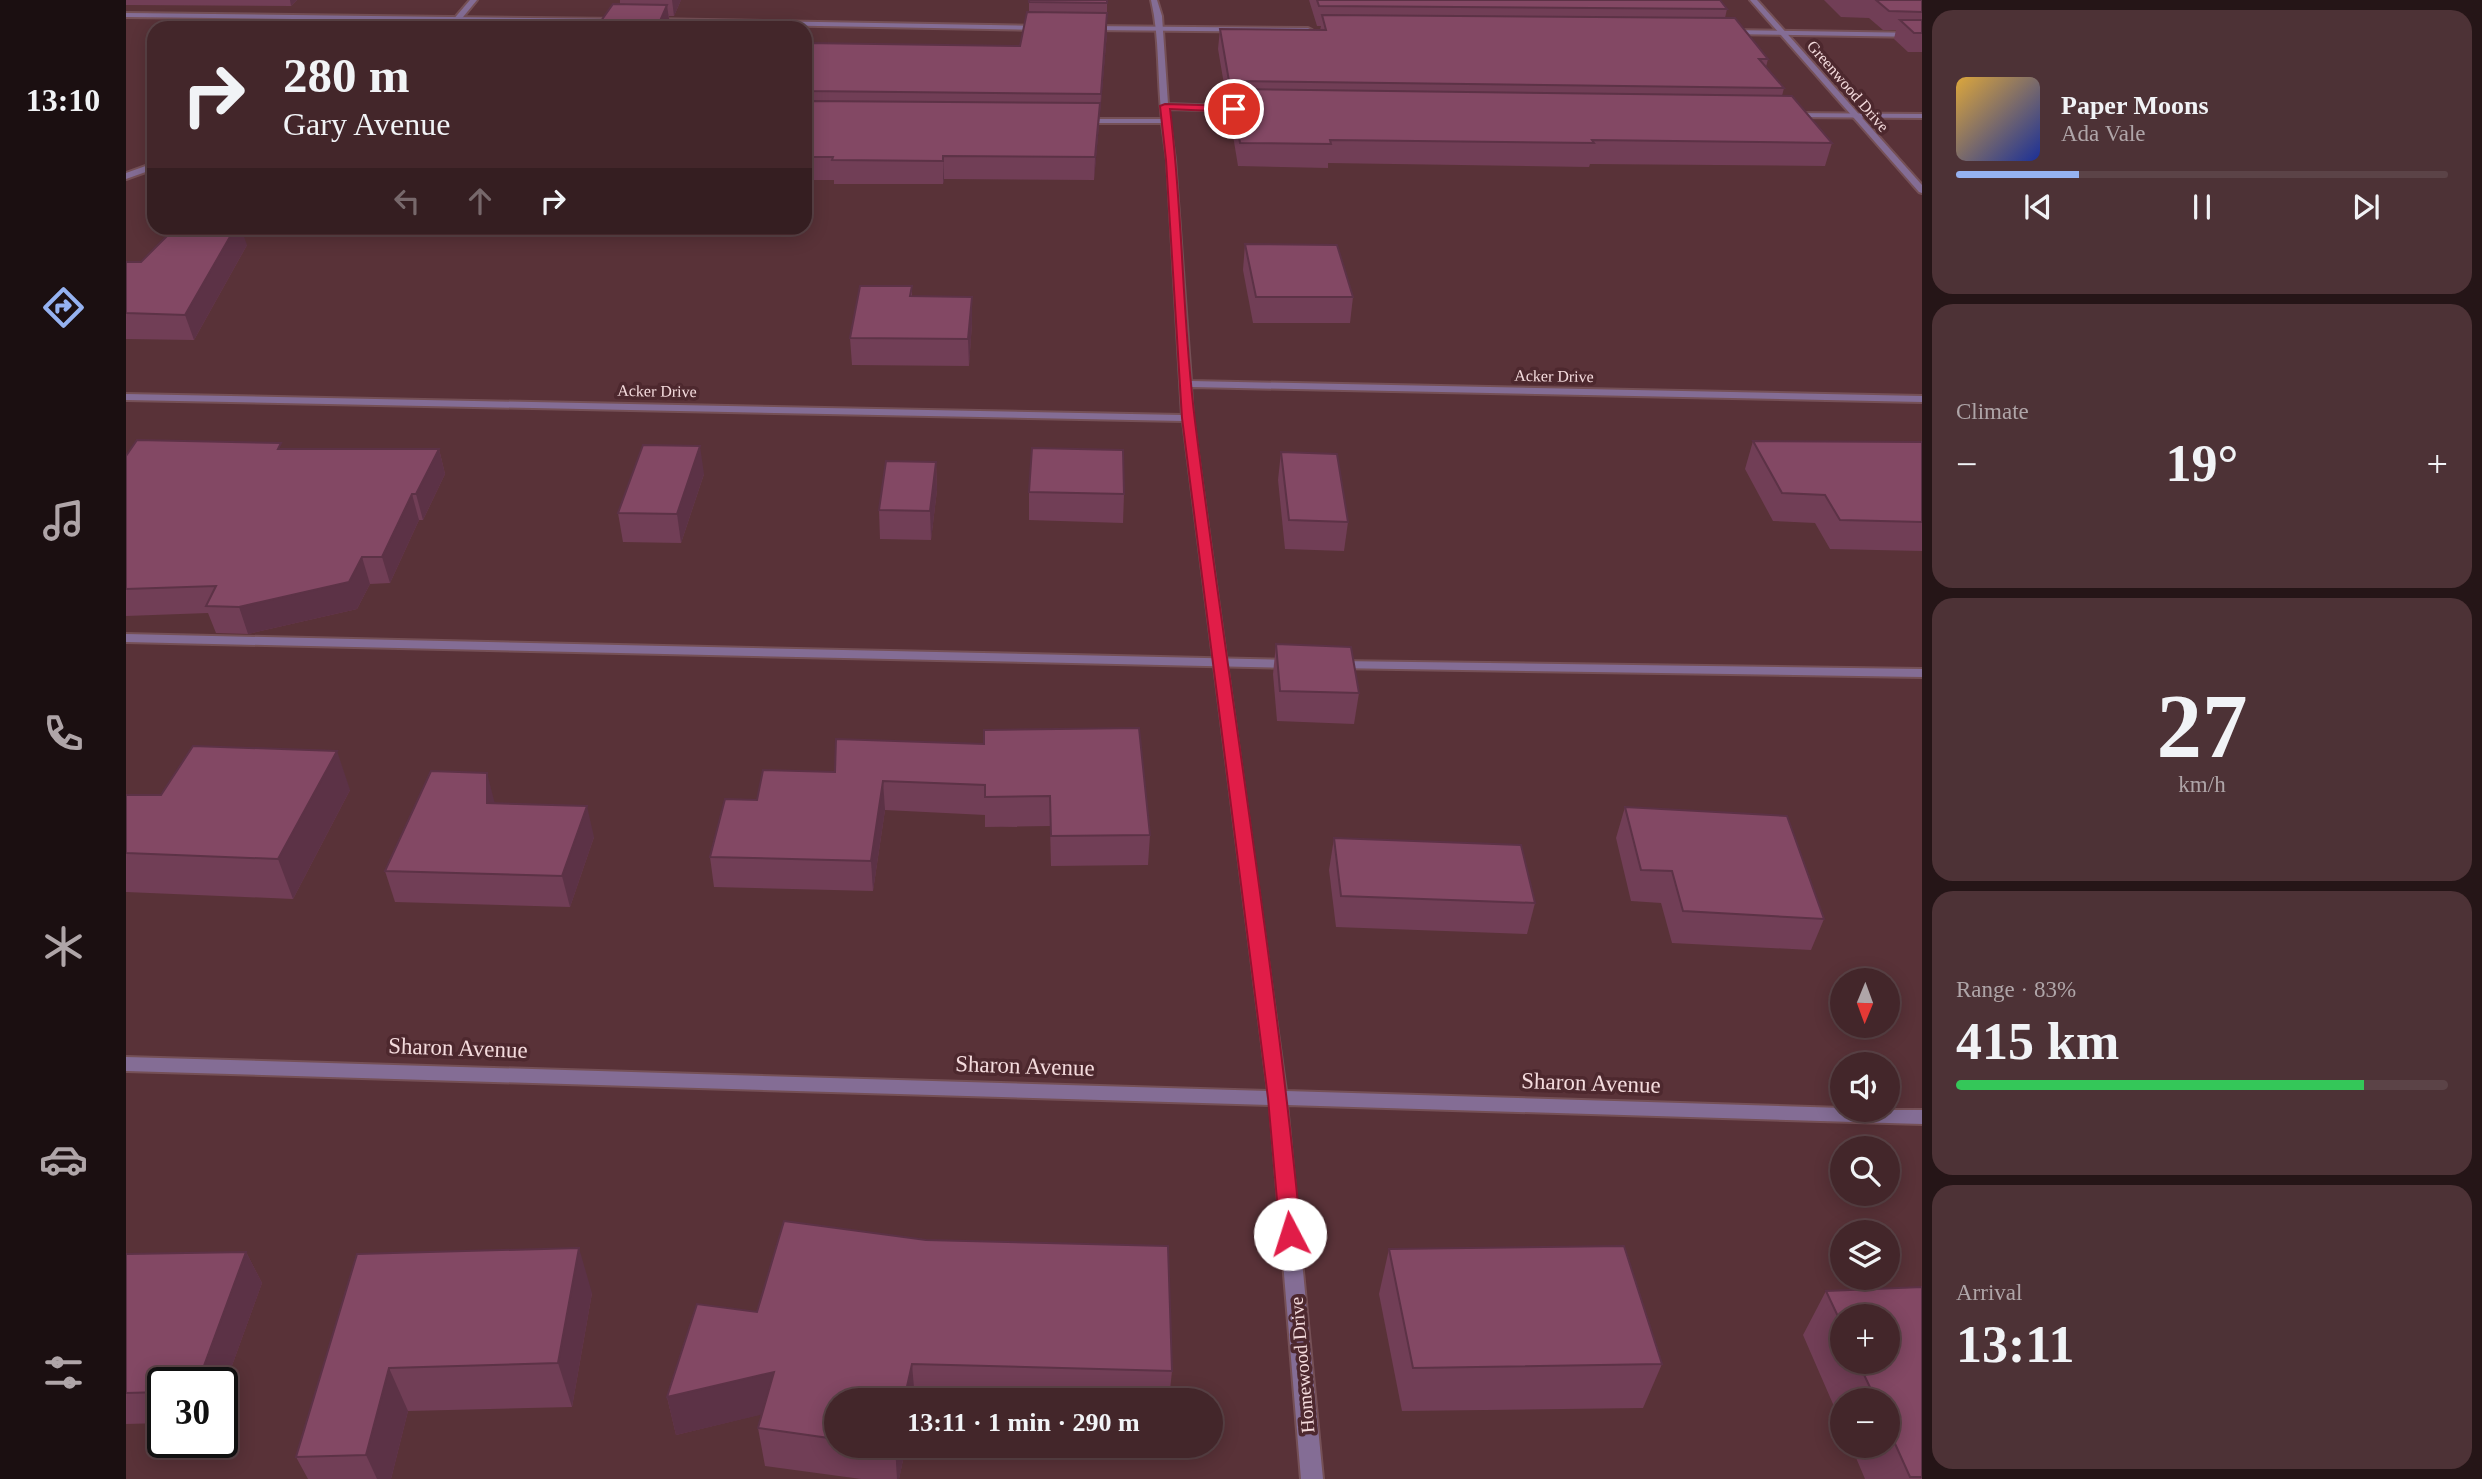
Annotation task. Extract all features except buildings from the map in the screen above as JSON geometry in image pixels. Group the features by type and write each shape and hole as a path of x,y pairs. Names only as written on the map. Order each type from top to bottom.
{"street":[{"path":"456,21 474,0"},
{"name":"Homewood Drive","path":"1154,0 1165,106 1188,418 1278,1098 1312,1479"},
{"name":"Greenwood Drive","path":"1753,0 1922,190"},
{"path":"126,15 623,21"},
{"path":"812,24 1049,28"},
{"path":"1076,28 1324,30"},
{"path":"1712,32 1922,35"},
{"path":"1165,106 1262,109"},
{"path":"1784,114 1922,116"},
{"path":"1070,121 1166,121"},
{"path":"126,176 147,168"},
{"name":"Acker Drive","path":"1186,383 1922,399"},
{"name":"Acker Drive","path":"126,397 1188,418"},
{"path":"126,638 1221,663 1922,673"},
{"name":"Sharon Avenue","path":"126,1064 1922,1117"}],"route":[{"path":"1234,109 1165,106 1188,418 1278,1098 1290,1234"}]}
